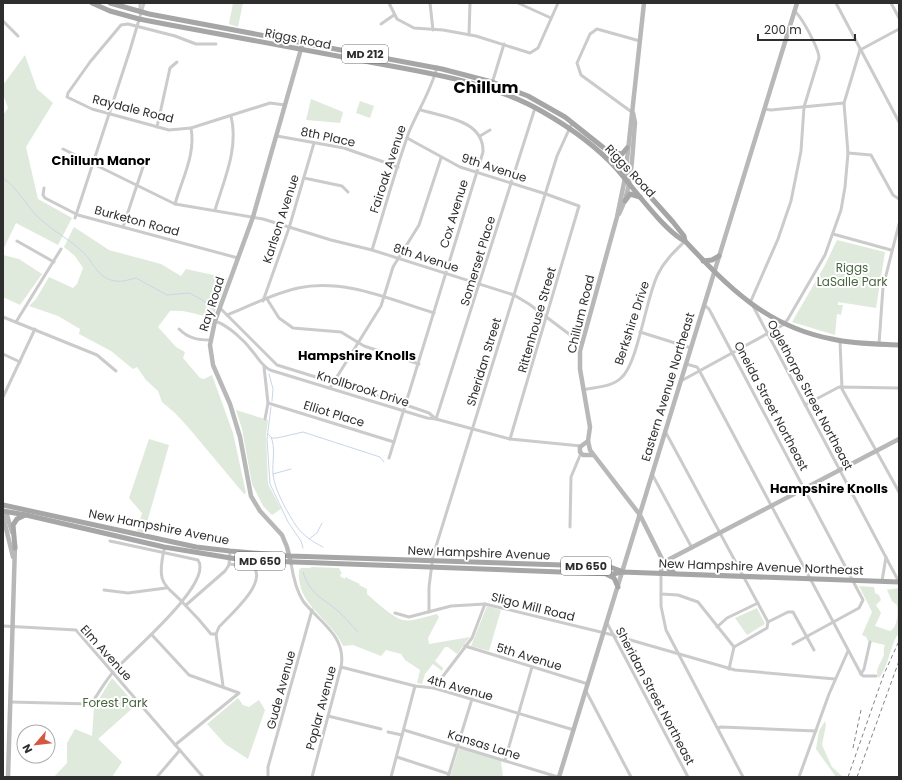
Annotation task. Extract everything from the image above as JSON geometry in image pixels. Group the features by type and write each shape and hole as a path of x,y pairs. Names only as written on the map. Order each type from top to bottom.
{"main road":[{"name":"Riggs Road","path":"92,3 110,11 139,19 435,74 490,90 536,108 599,152 625,178 666,225 679,238 685,241 714,272 751,304 784,324 814,335 840,341 899,345"},
{"name":"Riggs Road","path":"110,3 140,12 437,68 492,82 536,100 572,122 607,149 626,168 673,222 684,236 685,241"},
{"path":"607,149 619,154 625,152 627,148"},
{"path":"625,201 630,194 637,195 642,199"},
{"path":"703,260 712,260 719,256"},
{"path":"3,505 4,513"},
{"name":"New Hampshire Avenue","path":"3,505 196,547 230,551 290,556 584,566 622,572"},
{"name":"New Hampshire Avenue","path":"4,513 26,515 164,550 229,561 606,574 614,571"},
{"path":"15,548 13,524 17,519 26,515"},
{"path":"662,563 674,574"},
{"name":"New Hampshire Avenue Northeast","path":"622,572 899,582"},
{"path":"606,574 614,578 618,587"}],"street":[{"path":"75,218 78,215 139,19 140,3"},
{"path":"140,12 144,3"},
{"path":"389,3 394,15 404,24 414,28 469,35 528,52 534,52 538,48 558,3"},
{"path":"430,3 432,30"},
{"path":"469,35 470,3"},
{"path":"518,3 551,18"},
{"name":"Chillum Road","path":"584,451 588,441 590,427 580,369 581,343 617,217 625,178 627,148 633,113 644,3"},
{"name":"Eastern Avenue Northeast","path":"559,777 797,3"},
{"path":"836,3 899,122"},
{"path":"891,3 899,18"},
{"path":"751,304 776,245 792,201 801,151 804,107 819,55 799,15 794,11"},
{"path":"381,24 394,15"},
{"path":"3,21 18,36"},
{"name":"Raydale Road","path":"136,28 125,24 119,26 73,85 67,94 70,98 87,107 169,130 191,128 270,103 285,105"},
{"path":"136,28 172,35 196,44 216,44"},
{"path":"681,381 784,324 818,268 834,234 844,197 848,153 844,103 860,50 899,29"},
{"path":"633,113 581,75 577,63 590,34 594,30 602,30 640,41"},
{"name":"Ray Road","path":"291,563 282,535 260,511 252,496 240,437 230,404 213,365 210,340 215,321 253,216 302,50 303,42"},
{"path":"490,90 504,44"},
{"path":"157,127 170,68 177,62"},
{"name":"Fairoak Avenue","path":"372,250 407,138 432,87 437,68"},
{"path":"764,109 769,110 844,103"},
{"name":"Somerset Place","path":"436,419 536,108"},
{"path":"421,110 463,123 473,128 480,136 490,130"},
{"name":"Chillum Road","path":"617,217 625,201 629,183 634,123 633,113"},
{"path":"215,210 233,150 235,135 231,116"},
{"name":"Sheridan Street","path":"429,612 432,561 557,156 572,122"},
{"path":"175,204 192,153 193,140 191,128"},
{"name":"8th Place","path":"277,136 349,150 398,167"},
{"name":"Cox Avenue","path":"389,458 483,152 480,136"},
{"name":"9th Avenue","path":"407,138 441,158 476,173 512,183 579,206"},
{"name":"Karlson Avenue","path":"263,300 289,228 314,143"},
{"name":"8th Avenue","path":"63,149 175,204 253,216 289,228 372,250 514,295 525,301 581,343"},
{"path":"848,153 871,156 893,195 899,199"},
{"path":"330,388 378,311 384,298 389,276 397,259 419,225 441,158"},
{"path":"123,227 138,186 143,167"},
{"path":"304,178 342,186 348,192"},
{"name":"Burketon Road","path":"44,188 43,195 45,198 78,215 238,258"},
{"name":"Rittenhouse Street","path":"510,439 579,206"},
{"path":"879,344 881,299 891,250 899,224"},
{"path":"834,234 891,250"},
{"path":"17,241 54,262"},
{"name":"Berkshire Drive","path":"583,390 612,384 623,377 627,370 640,332 657,275 667,260 685,241"},
{"path":"16,322 61,249"},
{"path":"227,315 263,300 298,288 325,285 344,287 434,313"},
{"path":"267,299 276,315 289,326 305,331 341,332 358,343 419,364"},
{"name":"Oglethorpe Street Northeast","path":"751,304 899,582"},
{"name":"Oneida Street Northeast","path":"704,305 709,309 853,580 863,602 859,608 833,622"},
{"path":"220,308 269,359 268,369"},
{"path":"3,317 97,355 116,371"},
{"path":"215,321 227,327 237,335 252,350 263,365 268,403 265,419"},
{"path":"3,397 35,329"},
{"path":"179,329 188,337 210,340"},
{"path":"640,332 691,348"},
{"path":"840,341 841,387 899,492"},
{"path":"3,354 20,362"},
{"path":"263,365 269,359"},
{"name":"Knollbrook Drive","path":"269,359 277,365 429,413 436,419"},
{"path":"686,364 700,370 861,674 863,676 876,676"},
{"name":"Knollbrook Drive","path":"263,365 268,369 404,412 472,428 510,439 565,443 584,451"},
{"path":"805,405 841,387 899,388"},
{"name":"Elliot Place","path":"268,403 394,442"},
{"path":"665,431 768,622"},
{"path":"662,563 899,438"},
{"path":"570,527 571,477 584,451 593,455 604,467 640,515 662,563 661,609 664,625 743,777"},
{"path":"652,474 692,548"},
{"path":"4,513 15,548 8,777"},
{"path":"4,513 12,548 14,568"},
{"name":"New Hampshire Avenue","path":"110,541 164,550"},
{"path":"10,702 91,704 113,673 152,634 182,601 194,586 199,572 200,563 198,560 164,550 161,572 166,588 182,601 186,605 211,634 216,634"},
{"path":"186,605 225,571 229,561 230,551"},
{"path":"882,581 886,557"},
{"path":"223,686 216,634 219,627 255,586 256,570 252,567 229,561"},
{"name":"Poplar Avenue","path":"291,563 294,580 301,596 329,628 338,641 342,654 342,667 312,777"},
{"path":"748,584 752,576"},
{"path":"104,590 128,593 166,588"},
{"path":"661,594 678,595 698,602 734,647"},
{"path":"717,627 727,618 758,603"},
{"path":"434,688 475,633 485,604"},
{"name":"Sligo Mill Road","path":"395,613 409,617 451,606 485,604 613,635 743,672 835,678"},
{"name":"Gude Avenue","path":"268,775 268,767 312,610"},
{"path":"729,669 734,647 766,628 768,622 788,612 793,612 814,650"},
{"path":"793,644 833,622"},
{"name":"Sheridan Street Northeast","path":"607,623 688,777"},
{"name":"Elm Avenue","path":"3,626 73,629 203,777"},
{"path":"152,634 186,673 239,693 176,745"},
{"path":"861,674 864,669 870,642"},
{"name":"5th Avenue","path":"465,646 588,684"},
{"path":"799,777 835,678 848,651"},
{"name":"4th Avenue","path":"342,667 415,686 434,688 574,730"},
{"path":"505,760 532,667"},
{"path":"391,777 415,686"},
{"path":"586,691 631,777"},
{"path":"397,757 448,776 472,699"},
{"path":"328,716 382,730"},
{"path":"718,728 816,731"},
{"name":"Kansas Lane","path":"404,730 559,777"},
{"path":"388,732 402,735"},
{"path":"157,777 180,750"}],"green space":[{"path":"233,3 243,3 238,27 229,24"},
{"path":"25,55 37,89 53,103 26,147 38,199 72,218 58,245 16,223 3,250 3,115 8,108 3,94 3,85"},
{"path":"311,99 343,112 340,123 306,120"},
{"path":"360,101 374,106 370,118 356,113"},
{"path":"74,227 109,250 161,264 181,276 186,269 227,278 213,317 181,311 170,311 158,327 176,347 185,352 183,358 200,378 204,379 212,375 233,433 246,493 244,494 188,427 162,402 158,391 146,380 137,367 133,369 111,351 79,334 80,329 58,316 29,306 36,299 49,277 73,288 77,284 83,268 75,256 64,247"},
{"name":"Riggs LaSalle Park","path":"837,240 885,252 876,308 838,302 838,305 843,305 841,315 837,314 835,335 792,322 824,267"},
{"path":"3,255 19,259 42,274 20,305 3,297"},
{"path":"236,410 268,420 266,436 268,484 281,509 272,515 263,506 252,484 242,429"},
{"path":"149,439 169,445 144,533 137,531 142,513 129,498"},
{"path":"301,568 339,568 342,574 340,574 341,577 345,579 345,577 367,589 367,594 399,619 411,620 437,614 439,617 428,638 429,644 470,637 457,654 448,647 445,647 435,661 443,668 442,671 433,664 425,674 422,684 417,683 420,670 405,660 401,654 386,650 381,656 353,645 343,646 338,636 315,611 303,593 299,570"},
{"path":"859,586 874,587 875,593 879,595 881,600 876,605 881,613 875,626 890,631 896,623 897,605 892,601 887,590 885,590 899,588 899,633 893,643 885,667 879,678 877,675 877,669 884,654 885,645 868,641 866,637 862,635 872,612"},
{"path":"487,606 501,610 489,651 471,646"},
{"path":"757,608 765,624 747,635 735,618"},
{"name":"Forest Park","path":"112,678 136,705 98,739 122,762 112,777 54,777 67,763 67,743 75,729 92,736 94,707"},
{"path":"238,698 243,705 249,707 259,700 265,710 248,759 225,744 207,724"},
{"path":"825,721 826,725 822,745 832,767 843,777 836,777 816,749 819,731"},
{"path":"459,748 501,761 503,777 450,777"}],"waterway":[{"path":"3,178 14,187 40,219 79,248 106,278 117,281 136,278 167,295 189,293 201,299 214,309"},
{"path":"269,374 273,389 272,401"},
{"path":"271,407 267,439 270,484 288,522 301,541 303,548"},
{"path":"268,434 272,438 277,438 303,432 380,457 384,462"},
{"path":"271,437 274,455 274,480 282,501 297,527 309,538 323,547"},
{"path":"273,474 291,469"},
{"path":"309,539 317,533 322,523"},
{"path":"303,572 313,590 341,613 358,632"}],"railway":[{"path":"848,777 884,674 899,641"},
{"path":"857,777 899,661"},
{"path":"853,748 861,710"}],"district":[{"name":"Chillum","path":"486,87"},
{"name":"Chillum Manor","path":"101,160"},
{"name":"Hampshire Knolls","path":"357,355"},
{"name":"Hampshire Knolls","path":"829,488"}]}
